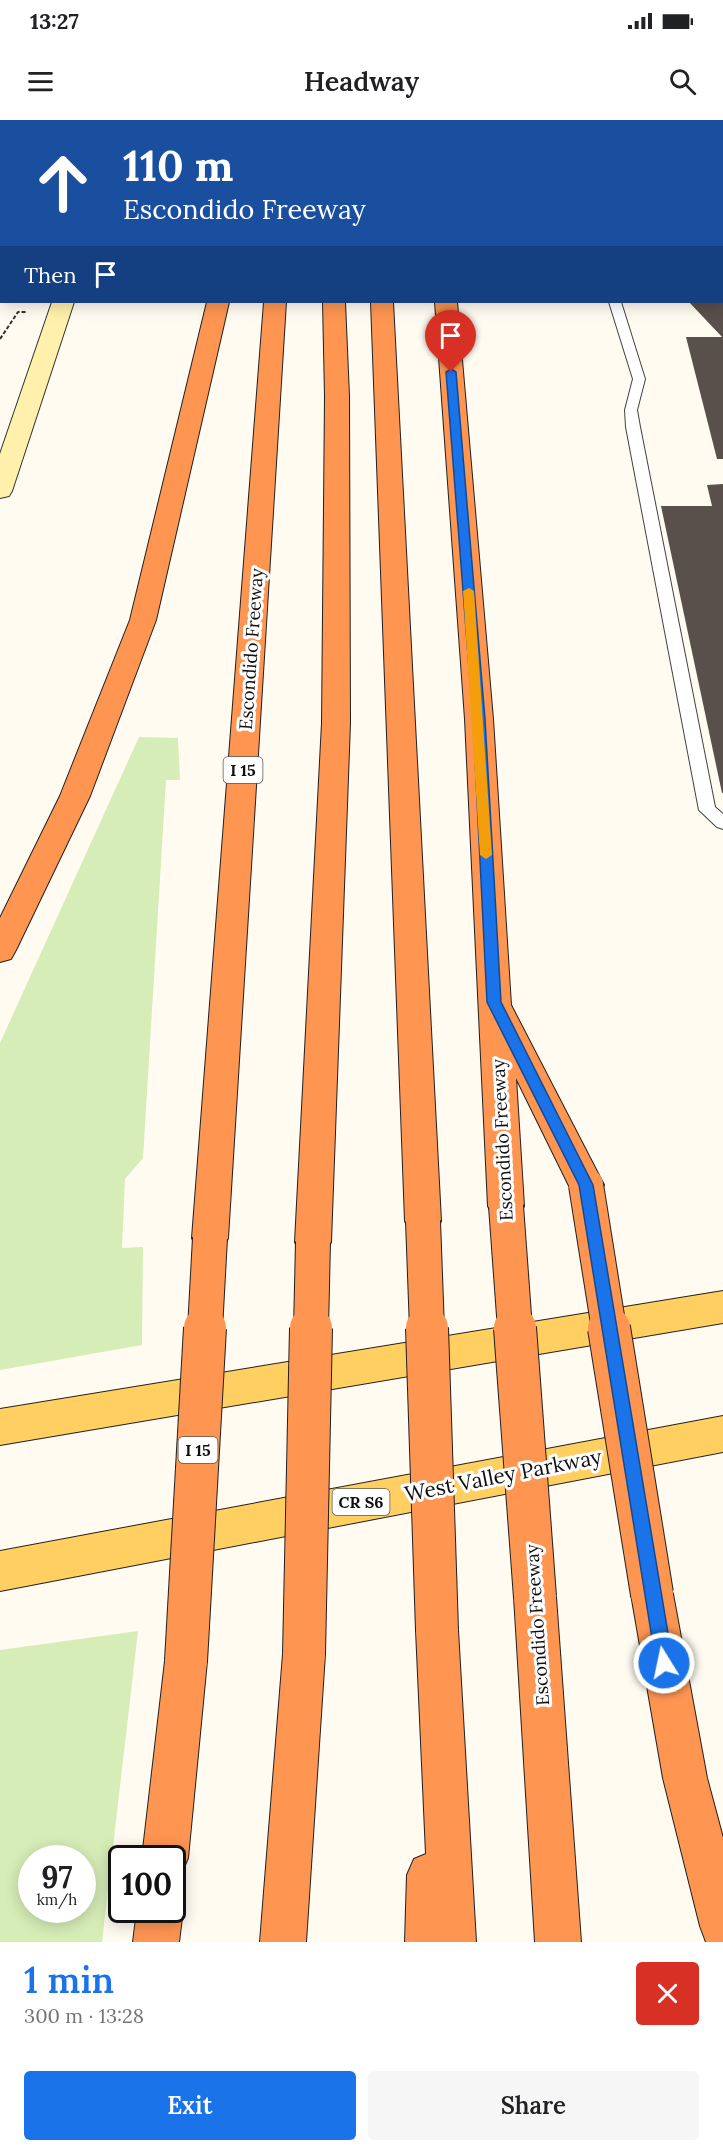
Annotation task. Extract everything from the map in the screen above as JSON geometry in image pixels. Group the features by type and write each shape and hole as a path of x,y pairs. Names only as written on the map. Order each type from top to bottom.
{"highway":[{"path":"0,950 75,796 142,620 218,303"},
{"name":"Escondido Freeway","path":"166,1845 186,1661 210,1238 275,303"},
{"path":"283,1942 304,1654 313,1242 336,723 337,396 334,303"},
{"path":"382,303 408,850 437,1630 453,1942"},
{"name":"Escondido Freeway","path":"446,303 479,719 506,1206 558,1942"},
{"path":"494,1002 586,1185 652,1594 685,1778 723,1926"},
{"path":"428,1942 437,1630"},
{"path":"286,1880 303,1942"},
{"path":"156,1942 158,1923"}],"main road":[{"path":"0,1427 723,1307"},
{"name":"West Valley Parkway","path":"0,1571 723,1434"}],"street":[{"path":"0,491 63,303"}],"lane":[{"path":"615,303 639,378 631,410 633,427 707,810 723,823"}],"path":[{"path":"0,339 18,312 27,312"}],"green space":[{"path":"139,737 178,738 180,780 166,780 143,1158 125,1179 122,1248 143,1247 142,1345 0,1370 0,1043"},
{"path":"138,1631 113,1845 108,1845 108,1890 102,1942 0,1942 0,1650"}],"building":[{"path":"690,303 723,303 723,459 717,459 686,337 722,337"},
{"path":"723,484 722,793 661,506 712,506 707,485"}],"slow traffic":[{"path":"469,591 486,855"}],"route":[{"path":"451,372 479,719 494,1002 586,1185 664,1663"}]}
